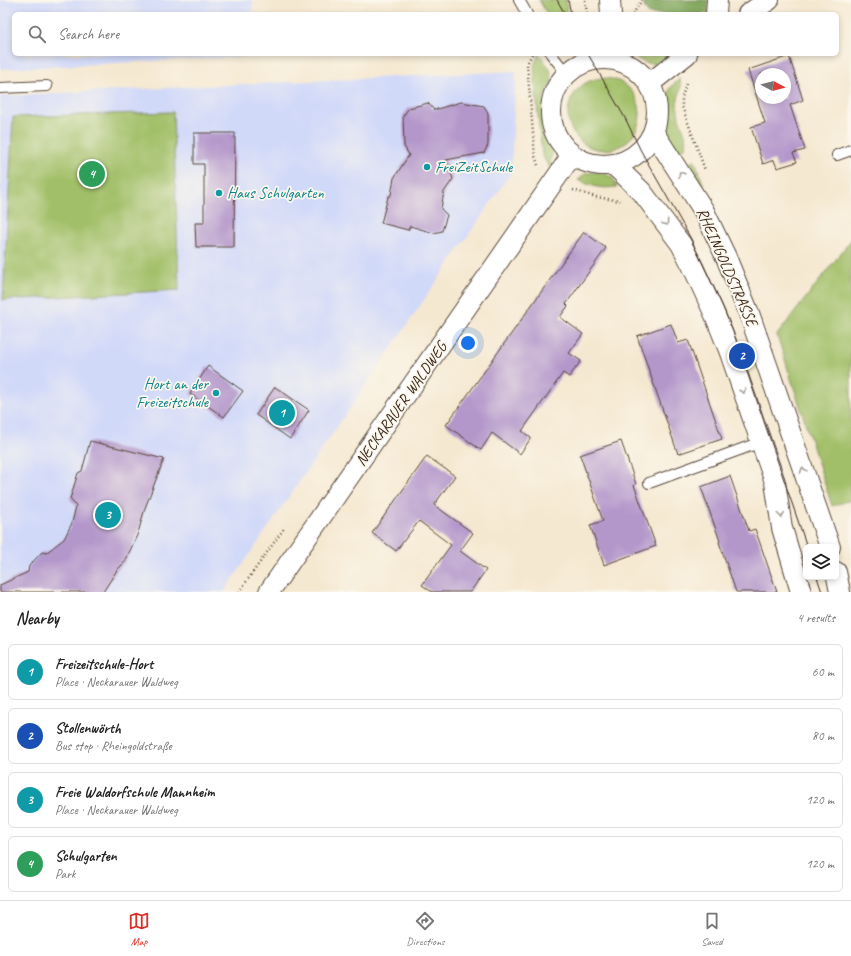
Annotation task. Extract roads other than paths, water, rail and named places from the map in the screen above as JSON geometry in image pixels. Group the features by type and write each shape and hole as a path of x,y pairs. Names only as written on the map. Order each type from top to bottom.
{"street":[{"path":"610,0 611,12"},
{"path":"716,12 717,0"},
{"path":"751,12 769,0"},
{"path":"609,57 632,67 642,74 655,95 657,120 654,133 637,154 624,162 603,166 582,161 572,155 563,146 556,135 552,122 552,109 554,96 559,84 567,74 583,64 609,57"},
{"path":"649,84 682,57"},
{"name":"RHEINGOLDSTRASSE","path":"654,133 704,211 726,257 750,316 829,544"},
{"name":"NECKARAUER WALDWEG","path":"269,592 572,155"},
{"name":"RHEINGOLDSTRASSE","path":"614,165 642,192 681,244 693,267 730,350 774,482 782,528 801,592"},
{"path":"838,580 840,592"}],"lane":[{"path":"519,0 526,12"},
{"path":"553,56 567,74"},
{"path":"0,88 47,86"},
{"path":"836,155 851,150"},
{"path":"649,483 761,442"}],"tram line":[{"path":"557,0 564,12"},
{"path":"568,0 571,12"},
{"path":"589,56 691,239 722,305 734,334 806,544"},
{"path":"818,580 822,592"}],"place":[{"name":"FreiZeitSchule","path":"427,167"},
{"name":"Schulgarten","path":"92,174"},
{"name":"Haus Schulgarten","path":"219,193"},
{"name":"Stollenwörth","path":"742,356"},
{"name":"Hort an der Freizeitschule","path":"216,393"},
{"name":"Freizeitschule-Hort","path":"282,413"},
{"name":"Freie Waldorfschule Mannheim","path":"108,515"}]}
